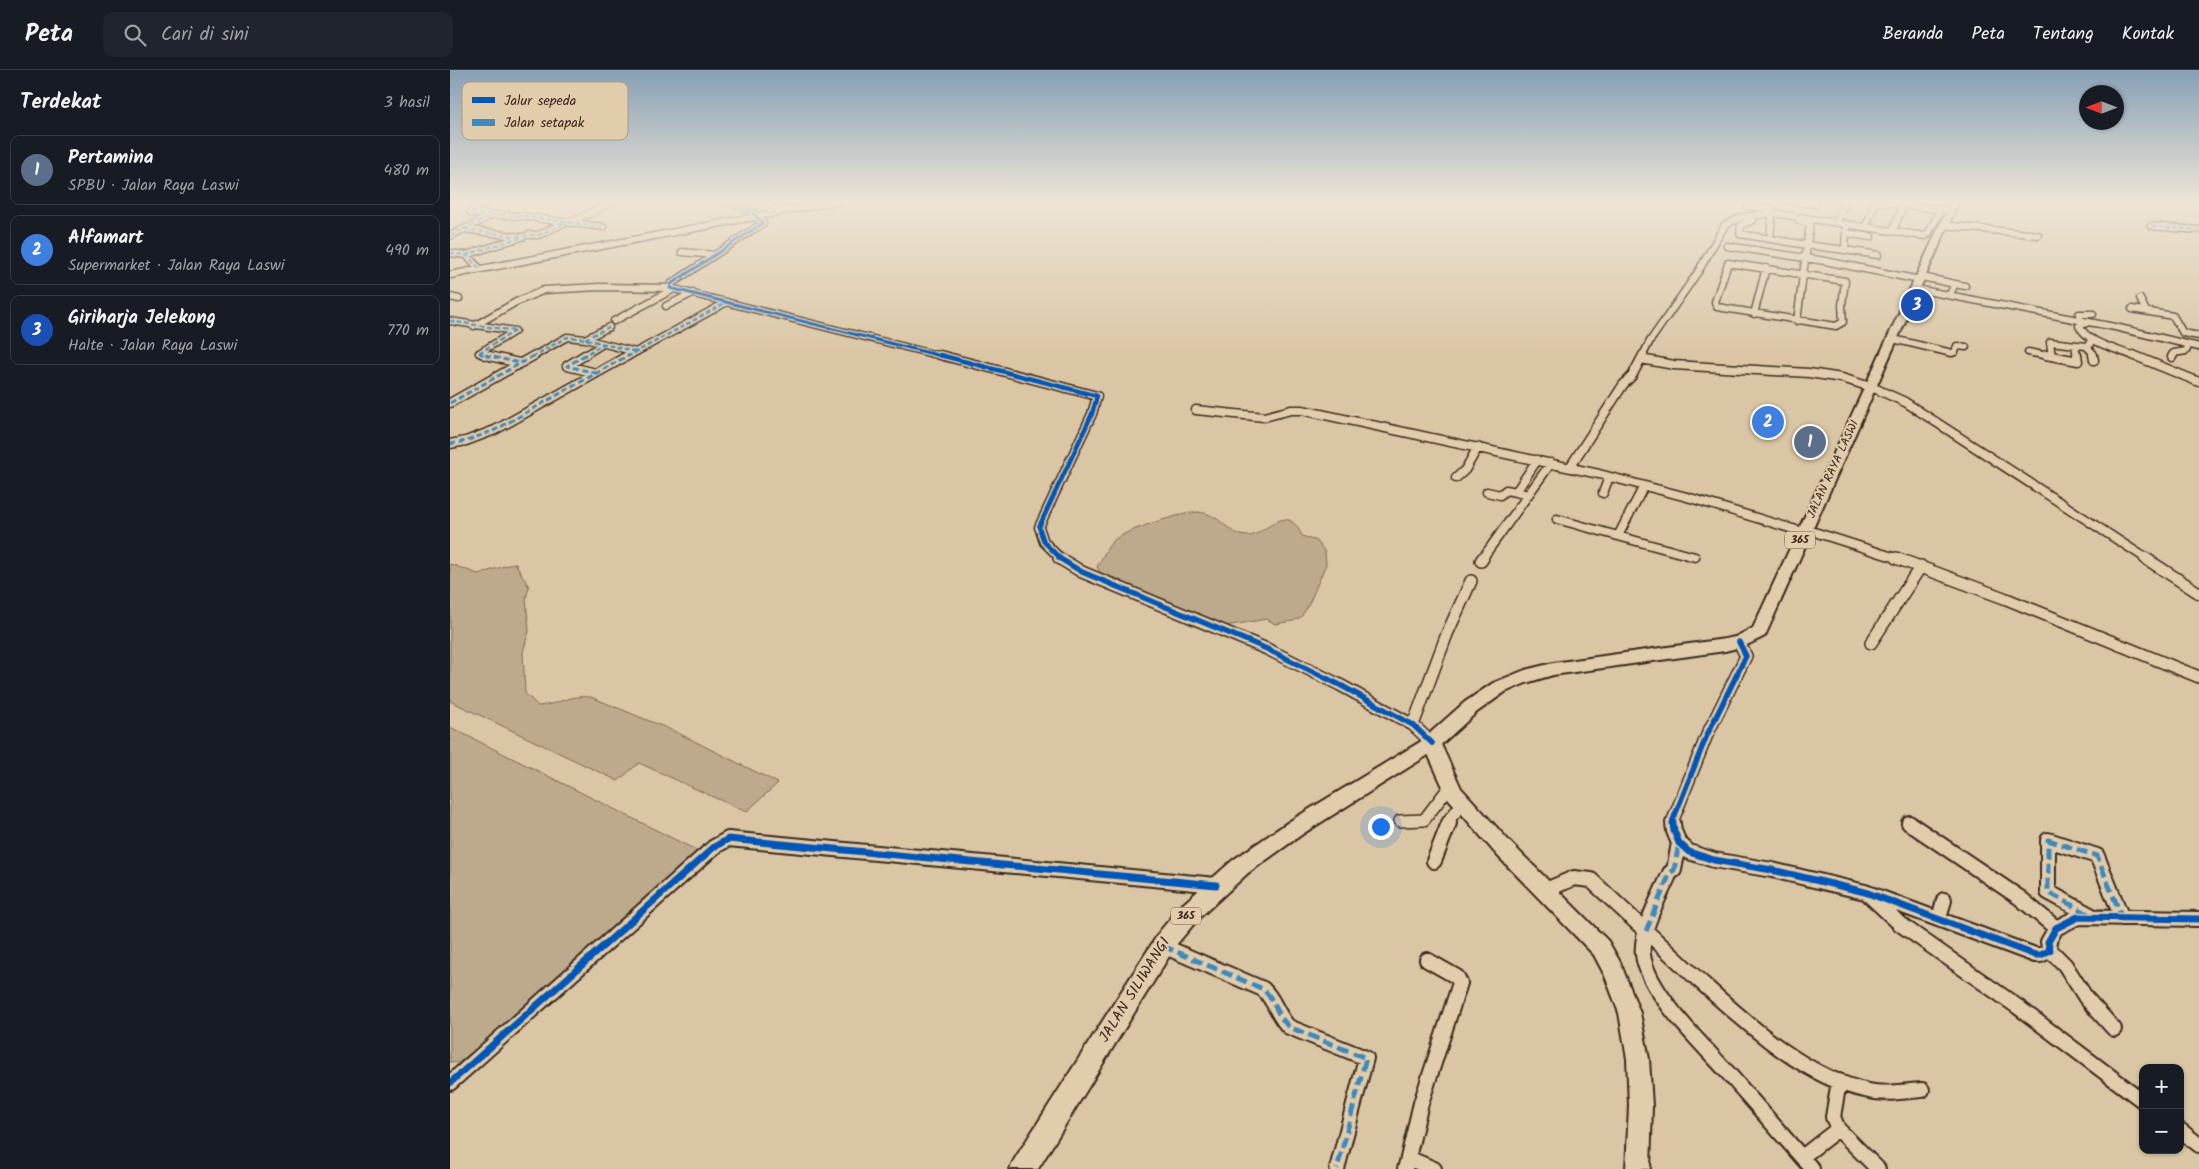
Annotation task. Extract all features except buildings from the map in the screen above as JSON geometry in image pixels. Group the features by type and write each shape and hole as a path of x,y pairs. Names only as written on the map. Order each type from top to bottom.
{"main road":[{"name":"JALAN RAYA LASWI","path":"1432,744 1477,702 1500,687 1530,674 1553,669 1744,650 1759,632 1931,252"},
{"path":"1432,744 1450,786 1463,804 1503,848 1601,948 1620,984 1628,1007 1638,1050 1641,1107 1638,1169"},
{"name":"JALAN SILIWANGI","path":"1023,1169 1178,924 1216,885 1302,825 1432,744"}],"street":[{"path":"452,255 466,255 474,252"},
{"path":"450,275 569,252"},
{"path":"685,252 715,255"},
{"path":"672,288 669,286 671,284 719,252"},
{"path":"1570,467 1623,385 1632,376 1650,341 1698,272 1709,252"},
{"path":"1765,252 1889,274 2199,347"},
{"path":"1797,321 1806,252"},
{"path":"1860,252 1878,255"},
{"path":"466,255 480,269"},
{"path":"1728,263 1766,268 1845,281 1842,305 1844,322 1836,326 1717,307 1715,302 1728,263"},
{"path":"1754,314 1766,268"},
{"path":"1919,281 1965,286"},
{"path":"1950,292 1955,284"},
{"path":"474,326 516,302 544,290 599,287 672,288 1097,396 1092,414 1039,527 1039,535 1046,546 1061,559 1082,572 1267,650 1340,685 1413,725 1432,744"},
{"path":"585,339 672,288"},
{"path":"666,306 693,294"},
{"path":"450,297 459,299"},
{"path":"2140,300 2146,311"},
{"path":"628,302 642,305"},
{"path":"450,444 474,439 502,428 596,373 727,302"},
{"path":"2132,309 2173,316 2184,332 2199,336"},
{"path":"2085,321 2079,314 2093,314"},
{"path":"450,321 515,331 479,353 496,359 519,363"},
{"path":"2085,321 2079,326 2083,333 2090,338 2199,382"},
{"path":"450,403 567,337 585,339 636,352"},
{"path":"2086,346 2091,344 2090,338"},
{"path":"1893,339 1952,353 1955,352 1958,346 1966,347"},
{"path":"2052,357 2050,342 2086,346 2093,353 2094,360"},
{"path":"596,373 567,366 604,344"},
{"path":"2028,352 2078,361 2075,344"},
{"path":"2172,357 2173,353 2186,352 2189,345"},
{"path":"1641,359 1679,365 1820,374 1871,387 1892,395 2199,593"},
{"path":"1196,410 1264,417 1291,410 1302,410 1377,428 1570,467 1644,486 1805,529 1919,565 2199,677"},
{"path":"1456,478 1464,470 1478,447"},
{"path":"1516,492 1537,460"},
{"path":"1481,561 1551,463"},
{"path":"1603,493 1609,477"},
{"path":"1618,536 1644,486"},
{"path":"1487,492 1502,495 1506,490 1528,495"},
{"path":"1557,519 1695,557"},
{"path":"1871,642 1919,565"},
{"path":"1413,725 1450,625 1471,581"},
{"path":"1744,650 1673,820 1674,831 1679,843 1689,852 1714,860 1772,870 1865,892 2035,955 2041,955 2050,950"},
{"path":"1400,821 1424,820 1450,786"},
{"path":"1434,861 1451,818 1463,804"},
{"path":"1909,823 2020,898 2056,928"},
{"path":"450,1083 714,847 728,839 1216,885"},
{"path":"2095,918 2048,892 2048,840 2097,856 2122,918"},
{"path":"1679,843 1674,870 1670,873 1646,931 1643,956 1650,974 1660,991 1686,1024 1807,1163 1838,1129"},
{"path":"1546,890 1574,877 1584,876 1600,887 1755,1031 1776,1047 1839,1081 1870,1092 1922,1090"},
{"path":"1865,892 1900,924 2018,1008 2139,1098"},
{"path":"1939,919 1944,900"},
{"path":"2114,1029 2086,998 2065,965 2050,950 2048,942 2056,928 2078,917 2199,919"},
{"path":"1163,946 1266,992 1271,998 1278,1015 1289,1027 1366,1058 1337,1169"},
{"path":"1427,960 1457,977 1460,983 1421,1103 1407,1164 1434,1169"},
{"path":"1839,1081 1833,1117 1838,1129 1878,1169"},
{"path":"2184,1133 2199,1145"}],"shaded area":[{"path":"1198,512 1219,520 1235,533 1248,536 1283,519 1289,520 1296,525 1302,536 1317,541 1325,552 1326,564 1309,604 1301,617 1293,621 1275,624 1267,619 1225,626 1133,589 1117,578 1103,576 1097,567 1108,547 1119,537 1153,523 1179,515"},
{"path":"515,563 529,587 526,599 529,631 523,652 525,693 538,706 570,698 591,697 674,731 778,783 746,812 639,763 618,781 450,701 450,564 478,574"},
{"path":"450,727 698,851 648,899 485,1042 458,1063 450,1062"}],"marked path":[{"path":"466,255 474,252"},
{"path":"450,253 466,255 480,269"},
{"path":"450,444 481,436 509,423 563,391 727,302"},
{"path":"450,321 515,331"},
{"path":"585,339 609,327"},
{"path":"479,353 515,331"},
{"path":"450,403 567,337 585,339 636,352"},
{"path":"596,373 567,366 603,344"},
{"path":"479,353 496,359 519,363"},
{"path":"2088,914 2048,892 2048,840 2097,856 2122,918"},
{"path":"1646,931 1670,873 1674,870 1679,843"},
{"path":"1163,946 1263,989 1271,997 1281,1018 1289,1027 1366,1058 1337,1169"}],"cycle path":[{"path":"721,252 671,284 670,288 827,326 1097,396 1092,414 1039,527 1040,535 1048,548 1082,572 1267,649 1340,685 1413,725 1432,743"},
{"path":"1739,642 1746,656 1707,735 1673,820 1674,831 1679,843 1689,852 1714,860 1772,870 1865,892 2035,955 2041,955 2050,950 2048,942 2056,928 2078,917 2199,919"},
{"path":"450,1083 714,847 728,839 1216,885"}],"place":[{"name":"Giriharja Jelekong","path":"1917,305"},
{"name":"Alfamart","path":"1768,422"},
{"name":"Pertamina","path":"1810,442"}]}
